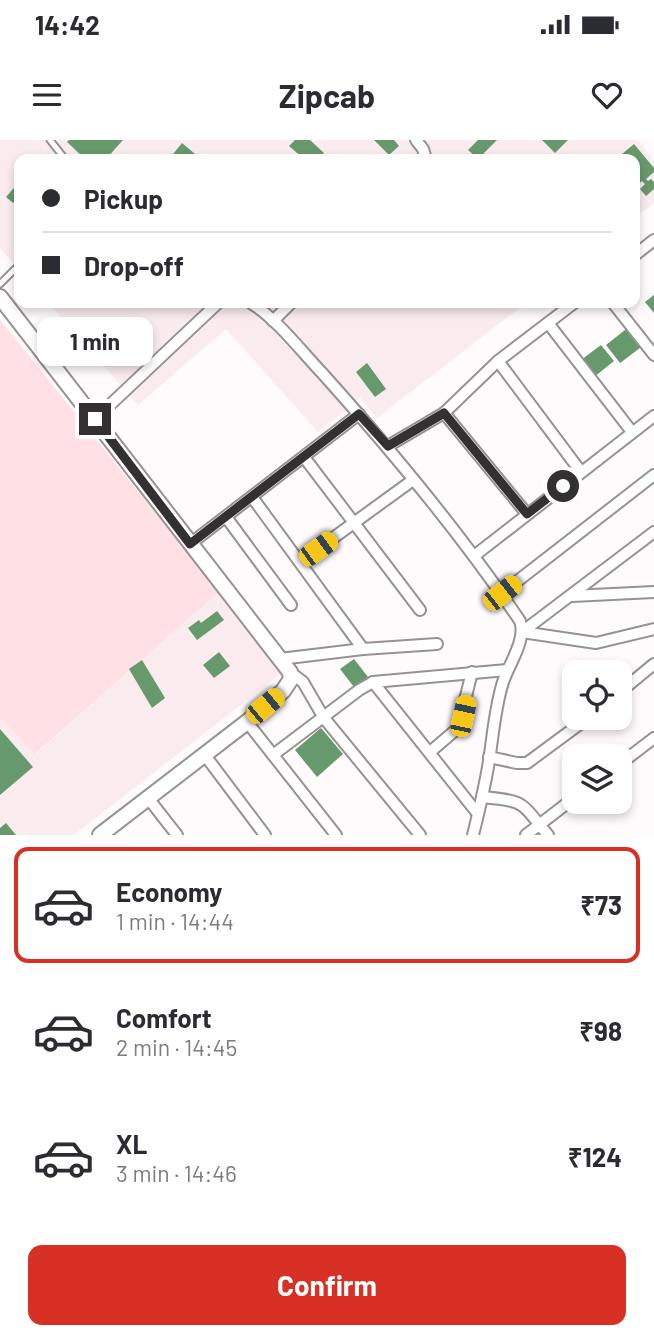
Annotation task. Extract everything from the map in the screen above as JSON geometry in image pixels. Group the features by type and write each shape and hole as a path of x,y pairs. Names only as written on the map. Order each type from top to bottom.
{"street":[{"path":"0,297 290,672 307,688 324,718 420,835"},
{"path":"95,419 213,308"},
{"path":"257,308 273,321 388,446 502,593 520,621 522,632 497,706 473,835"},
{"path":"273,321 286,308"},
{"path":"388,446 444,413 498,361 568,308"},
{"path":"617,308 654,355"},
{"path":"548,323 632,432"},
{"path":"498,361 581,472"},
{"path":"444,413 527,514"},
{"path":"190,544 359,414"},
{"path":"474,556 654,415"},
{"path":"304,457 420,610"},
{"path":"502,593 654,475"},
{"path":"300,562 413,480"},
{"path":"252,497 363,649"},
{"path":"226,517 291,605"},
{"path":"522,632 654,532"},
{"path":"572,596 654,592"},
{"path":"522,632 596,643 654,629"},
{"path":"280,659 437,644"},
{"path":"632,682 654,664"},
{"path":"274,755 373,682 507,670"},
{"path":"109,832 289,685 290,672"},
{"path":"430,752 458,728 472,673"},
{"path":"373,682 478,814"},
{"path":"247,722 336,835"},
{"path":"489,757 517,764 527,763 572,730"},
{"path":"632,755 654,738"},
{"path":"204,754 265,835"},
{"path":"482,797 521,803 548,835"},
{"path":"148,798 177,835"},
{"path":"526,835 562,808"}],"lane":[{"path":"50,140 61,154"},
{"path":"0,284 14,270"}],"shaded area":[{"path":"0,140 638,140 654,161 654,203 640,214 640,154 14,154 14,264 0,248"},
{"path":"52,308 520,308 377,418 360,398 318,432 226,329 138,405"},
{"path":"0,320 219,592 35,754 0,717"},
{"path":"219,592 283,672 74,835 0,835 0,717 36,754"}],"building":[{"path":"123,140 110,154 80,154 67,142"},
{"path":"295,140 310,140 324,153 298,154 289,146"},
{"path":"374,140 394,140 399,146 388,154"},
{"path":"478,140 497,140 483,154 472,154 468,150"},
{"path":"542,140 568,140 555,153"},
{"path":"182,143 195,154 173,154"},
{"path":"634,144 654,168 654,172 646,179 654,182 654,189 646,196 640,189 645,184 642,181 640,183 640,154 622,154"},
{"path":"14,188 13,203 6,197"},
{"path":"654,295 654,313 645,302"},
{"path":"630,326 644,345 620,363 606,345"},
{"path":"601,345 614,361 594,377 581,360"},
{"path":"367,363 386,389 375,397 356,372"},
{"path":"217,611 224,620 197,640 188,628 199,620 201,623"},
{"path":"219,652 230,666 214,678 203,665"},
{"path":"354,659 368,677 354,687 340,669"},
{"path":"142,660 165,698 152,708 129,669"},
{"path":"321,728 343,754 317,777 295,750"},
{"path":"0,729 33,767 0,795"},
{"path":"6,823 16,835 0,835 0,828"}],"route":[{"path":"95,419 190,544 359,414 388,446 444,413 527,514 563,486"}]}
